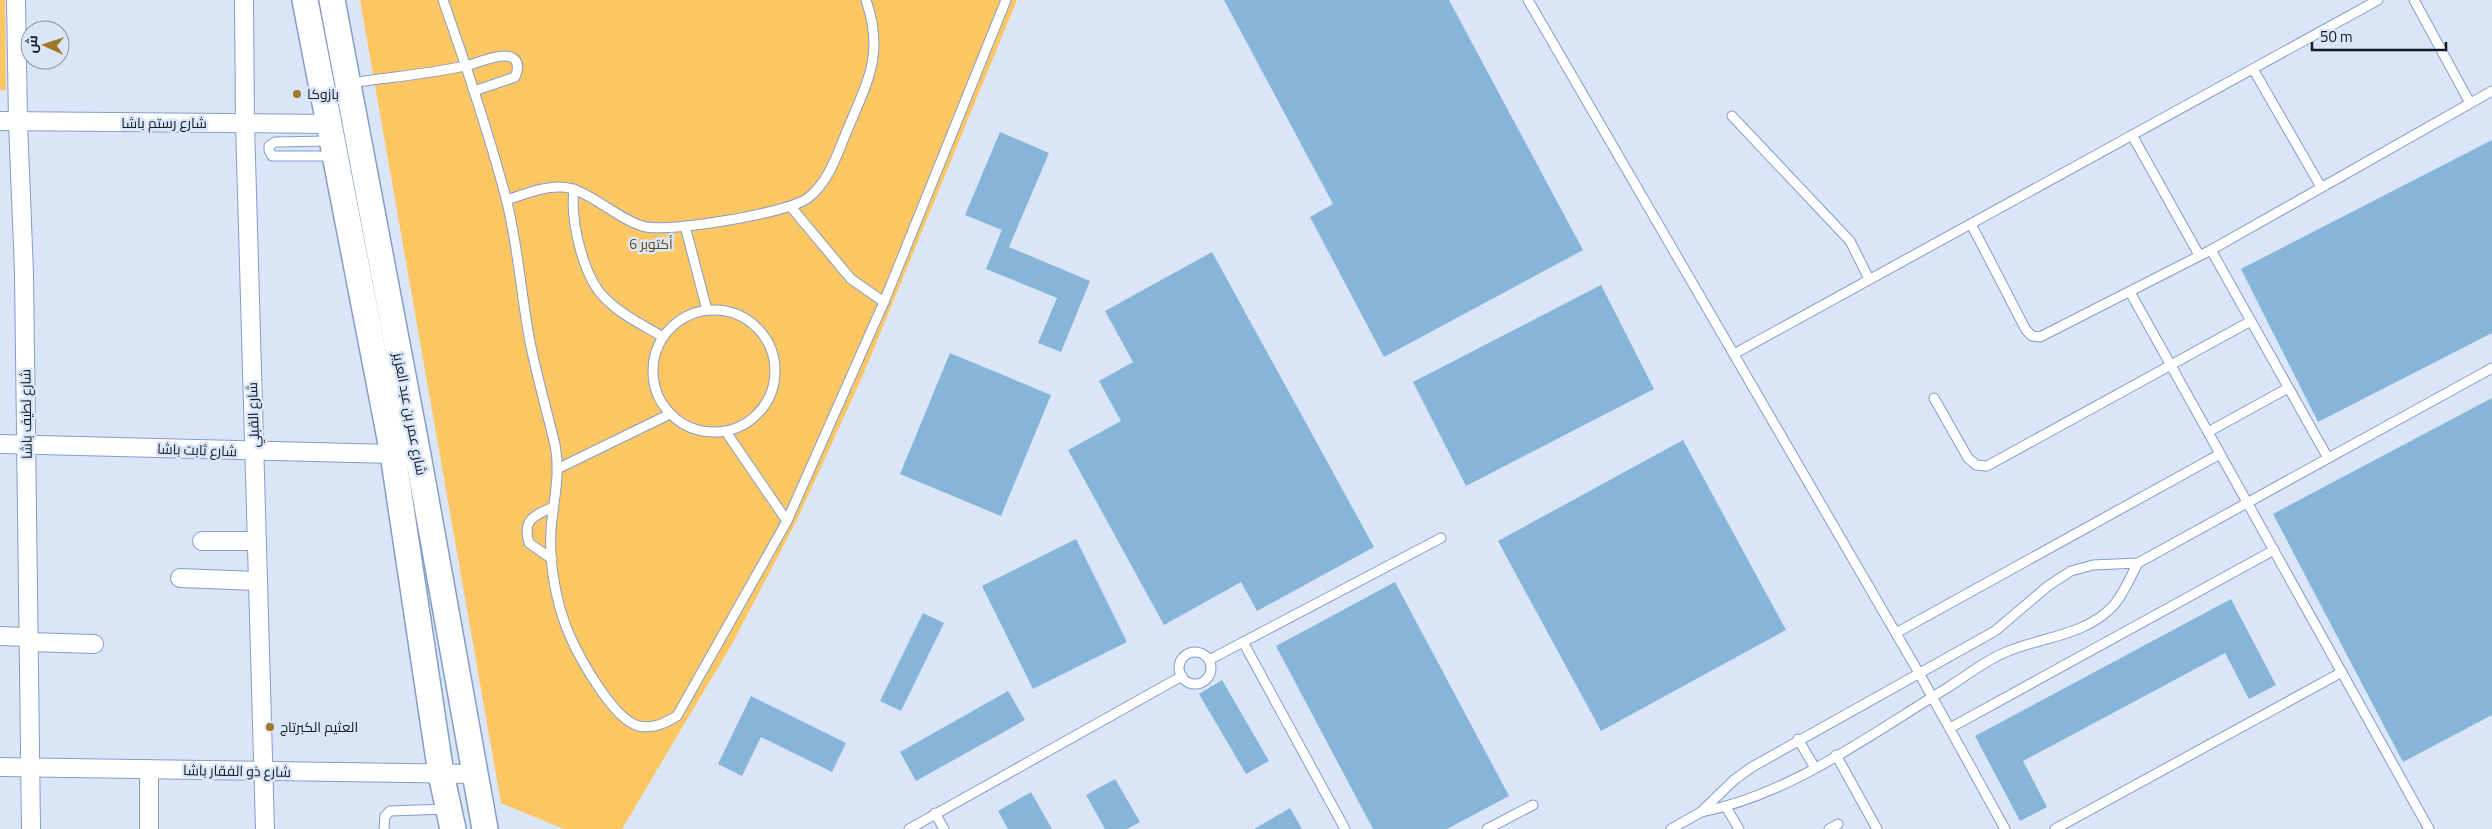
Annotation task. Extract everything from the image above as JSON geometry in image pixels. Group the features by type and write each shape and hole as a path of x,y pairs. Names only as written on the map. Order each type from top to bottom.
{"main road":[{"name":"شارع عمر بن عبد العزيز","path":"305,0 393,454 441,774 451,819"},
{"name":"شارع عمر بن عبد العزيز","path":"332,0 416,445 484,829"}],"street":[{"name":"شارع لطيف باشا","path":"16,0 9,122 24,273 31,829"},
{"name":"شارع القبلي","path":"244,0 245,123 265,829"},
{"name":"شارع رستم باشا","path":"9,122 245,123 332,140"},
{"name":"شارع ثابت باشا","path":"0,444 254,452 393,454"},
{"path":"202,541 257,541"},
{"path":"180,578 258,581"},
{"path":"0,636 94,644"},
{"name":"شارع ذو الفقار باشا","path":"0,767 474,774"},
{"path":"148,829 149,770"}],"lane":[{"path":"442,0 466,65 506,200 530,342 555,446 557,469 553,507 552,559 558,597 566,624 586,668 620,716 638,726 659,726 677,716 787,521 884,302 1006,0"},
{"path":"506,200 550,188 574,189 627,220 646,227 665,229 791,207 808,198 821,185 868,80 875,52 874,24 866,0"},
{"path":"1528,0 1920,673 2004,829"},
{"path":"1734,354 2378,0"},
{"path":"2414,0 2470,103"},
{"path":"348,83 466,65 502,57 510,57 516,62 518,69 516,77 474,91"},
{"path":"2253,69 2321,187"},
{"path":"1971,224 2026,330 2032,336 2048,335 2211,250 2492,91"},
{"path":"1732,116 1850,241 1869,279"},
{"path":"2132,135 2199,256"},
{"path":"332,140 276,156 270,153 269,150 269,146 275,142 332,140"},
{"path":"574,189 574,221 589,275 597,290 608,302 663,337"},
{"path":"791,207 851,279 884,302"},
{"path":"685,226 707,310"},
{"path":"2211,250 2328,458"},
{"path":"2130,292 2429,829"},
{"path":"707,310 726,311 743,317 758,328 769,344 775,362 775,380 770,398 759,414 744,425 726,432 711,433 696,430 682,424 670,414 660,400 654,385 653,368 656,352 663,337 682,320 707,310"},
{"path":"1934,398 1968,458 1976,465 1987,466 2251,321"},
{"path":"1671,829 1701,812 1734,780 1752,767 1798,739 1995,632 2048,586 2071,571 2093,565 2138,563 2492,368"},
{"path":"2208,432 2288,388"},
{"path":"557,469 670,414"},
{"path":"726,432 787,521"},
{"path":"1896,633 2220,454"},
{"path":"552,559 528,543 525,531 530,519 553,507"},
{"path":"1209,660 1440,538"},
{"path":"1950,728 2274,550"},
{"path":"1701,812 1726,807 1765,794 1815,768 2005,652 2070,633 2093,620 2113,606 2138,563"},
{"path":"1243,642 1345,829"},
{"path":"1198,652 1209,660 1211,667 1206,680 1192,684 1182,676 1180,669 1185,656 1198,652"},
{"path":"2055,829 2342,672"},
{"path":"908,829 1182,676"},
{"path":"1798,739 1815,768"},
{"path":"1836,755 1877,829"},
{"path":"1487,829 1533,805"},
{"path":"1726,807 1739,829"},
{"path":"384,829 385,816 390,811 451,819"},
{"path":"935,814 944,829"},
{"path":"1829,829 1838,824"}],"green space":[{"path":"0,0 5,0 6,90 0,90"},
{"name":"6 أكتوبر","path":"360,0 1017,0 863,375 796,522 732,644 622,829 564,829 501,803"}],"building":[{"path":"1224,0 1449,0 1583,250 1384,357 1310,217 1333,204"},
{"path":"1000,132 1049,153 1009,247 1090,281 1061,352 1038,343 1057,298 986,269 1002,230 965,215"},
{"path":"2492,140 2492,333 2318,422 2241,269"},
{"path":"1212,252 1374,547 1257,611 1241,582 1164,625 1068,450 1121,421 1099,381 1133,362 1105,311"},
{"path":"1601,285 1654,389 1466,486 1413,382"},
{"path":"950,353 1051,395 1001,516 900,474"},
{"path":"2492,398 2492,715 2403,762 2273,514"},
{"path":"1683,440 1786,630 1601,731 1498,541"},
{"path":"1076,539 1127,642 1033,689 982,586"},
{"path":"1395,582 1509,796 1447,829 1373,829 1276,646"},
{"path":"2231,599 2276,685 2249,699 2225,653 2023,761 2047,807 2020,821 1975,736"},
{"path":"923,613 944,623 901,711 880,701"},
{"path":"1222,680 1269,761 1246,774 1199,694"},
{"path":"1008,691 1025,720 916,781 900,752"},
{"path":"751,696 846,743 832,772 761,737 742,776 718,764"},
{"path":"1115,779 1140,822 1127,829 1105,829 1086,795"},
{"path":"1031,792 1052,829 1008,829 998,811"},
{"path":"1290,808 1302,829 1254,829"}],"place":[{"name":"بازوكا","path":"297,94"},
{"name":"العثيم الكبرتاج","path":"270,727"}]}
